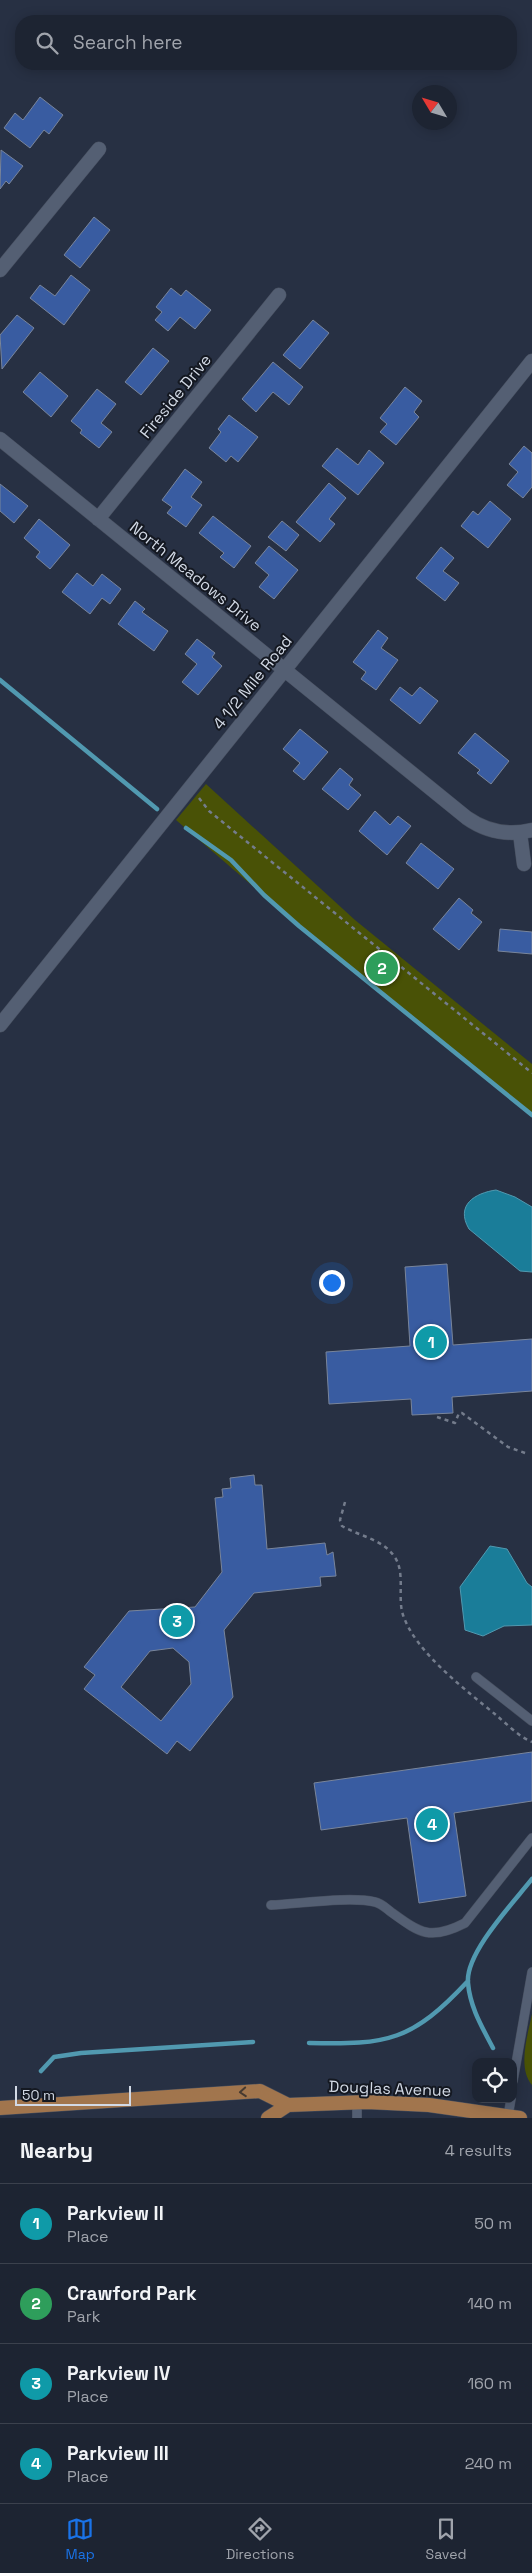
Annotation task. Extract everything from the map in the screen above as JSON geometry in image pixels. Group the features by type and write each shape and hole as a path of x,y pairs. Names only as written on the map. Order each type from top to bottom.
{"main road":[{"name":"Douglas Avenue","path":"0,2108 260,2091 288,2105 357,2102 429,2105 475,2114 514,2117"},
{"path":"268,2118 288,2105"}],"street":[{"path":"0,270 99,149"},
{"name":"Fireside Drive","path":"98,519 279,295"},
{"name":"4 1/2 Mile Road","path":"0,1025 532,361"},
{"name":"North Meadows Drive","path":"0,440 467,818 495,832 526,831"},
{"path":"524,864 526,831"}],"lane":[{"path":"476,1677 532,1721"},
{"path":"271,1905 362,1900 378,1902 416,1930 431,1933 450,1930 465,1923 532,1838"},
{"path":"517,2058 532,1972"},
{"path":"357,2102 357,2118"},
{"path":"512,2103 514,2117"}],"path":[{"path":"191,787 209,810 532,1073"},
{"path":"436,1417 455,1423 459,1414 462,1413 508,1447 528,1454"},
{"path":"345,1502 340,1520 342,1526 381,1544 394,1556 399,1564 403,1616 418,1640 438,1665 466,1691 532,1742"}],"green space":[{"path":"206,784 355,920 532,1064 532,1115 299,926 176,820"},
{"path":"532,2014 532,2085 525,2070 524,2060"}],"water":[{"path":"496,1190 515,1197 532,1207 532,1272 520,1271 469,1229 465,1221 464,1213 469,1202 481,1194"},
{"path":"490,1546 507,1549 527,1583 532,1587 532,1625 504,1626 483,1636 465,1630 460,1587"}],"building":[{"path":"40,97 63,115 49,134 44,130 30,148 4,128 15,113 23,120"},
{"path":"1,150 23,166 9,184 6,181 0,189"},
{"path":"94,217 110,230 80,268 64,255"},
{"path":"71,275 90,290 64,325 30,298 40,285 55,296"},
{"path":"171,288 181,296 186,290 211,310 195,329 180,317 168,331 155,320 162,312 156,307"},
{"path":"17,315 34,328 2,369 0,335"},
{"path":"313,320 329,333 300,369 283,355"},
{"path":"153,348 169,361 141,395 125,382"},
{"path":"273,362 303,387 289,405 273,392 256,412 242,399"},
{"path":"40,372 68,396 51,417 23,392"},
{"path":"405,387 422,401 414,412 419,417 396,445 380,432 387,424 380,418"},
{"path":"97,389 116,404 101,423 112,432 99,448 80,433 82,430 71,421"},
{"path":"229,415 258,437 238,462 231,456 226,462 209,448 221,432 218,429"},
{"path":"524,446 532,453 532,487 523,498 507,485 518,472 509,464"},
{"path":"337,448 358,465 369,450 384,463 358,495 322,466"},
{"path":"185,469 202,482 191,497 202,505 186,527 167,513 172,507 162,500"},
{"path":"329,483 346,498 329,519 335,524 320,542 296,522"},
{"path":"0,484 28,506 14,523 0,511"},
{"path":"490,501 511,519 488,548 461,526 473,511 478,515"},
{"path":"213,516 251,546 234,568 220,557 224,553 199,533"},
{"path":"39,519 70,545 50,569 36,557 40,552 24,538"},
{"path":"282,521 299,535 286,551 268,537"},
{"path":"269,546 298,570 274,599 259,587 269,575 255,563"},
{"path":"441,547 454,558 443,571 459,583 445,601 416,578"},
{"path":"77,573 93,586 102,574 121,589 110,604 102,598 90,614 62,592"},
{"path":"135,601 145,609 142,612 168,631 154,651 118,624"},
{"path":"378,630 388,638 381,648 398,660 376,690 361,679 366,672 353,662"},
{"path":"197,639 215,653 212,657 222,666 198,695 182,682 197,664 185,654"},
{"path":"400,687 412,696 420,687 438,701 420,724 390,700"},
{"path":"300,729 328,752 304,780 293,771 300,763 283,749"},
{"path":"475,733 509,761 491,784 477,773 480,770 458,753"},
{"path":"340,768 353,779 349,785 361,795 348,810 322,789"},
{"path":"375,811 390,825 398,816 411,826 387,855 359,831"},
{"path":"421,843 454,869 438,889 406,863"},
{"path":"459,898 473,910 471,913 482,922 459,950 433,929"},
{"path":"500,929 532,932 532,954 498,951"},
{"path":"447,1264 453,1345 532,1339 532,1391 452,1397 453,1413 412,1415 411,1399 329,1404 326,1352 410,1346 405,1267"},
{"path":"254,1475 255,1485 262,1485 267,1549 325,1543 327,1555 333,1552 336,1576 320,1577 321,1586 254,1593 224,1630 233,1697 190,1751 177,1741 167,1754 84,1689 95,1675 84,1667 129,1611 195,1607 222,1572 215,1498 223,1497 222,1489 231,1488 230,1478","holes":["173,1648 189,1662 191,1684 161,1721 121,1687 150,1651"]},
{"path":"532,1752 532,1801 454,1813 466,1896 419,1903 407,1818 321,1830 314,1783"}],"waterway":[{"path":"0,680 157,809"},
{"path":"186,828 231,860 264,895 299,926 532,1115"},
{"path":"493,2048 477,2017 471,2000 468,1983 469,1971 474,1957 492,1928 532,1879"},
{"path":"309,2043 359,2043 397,2035 414,2028 431,2016 468,1981"},
{"path":"41,2071 54,2057 81,2053 253,2042"}],"place":[{"name":"Crawford Park","path":"382,968"},
{"name":"Parkview II","path":"431,1342"},
{"name":"Parkview IV","path":"177,1621"},
{"name":"Parkview III","path":"432,1824"}]}
